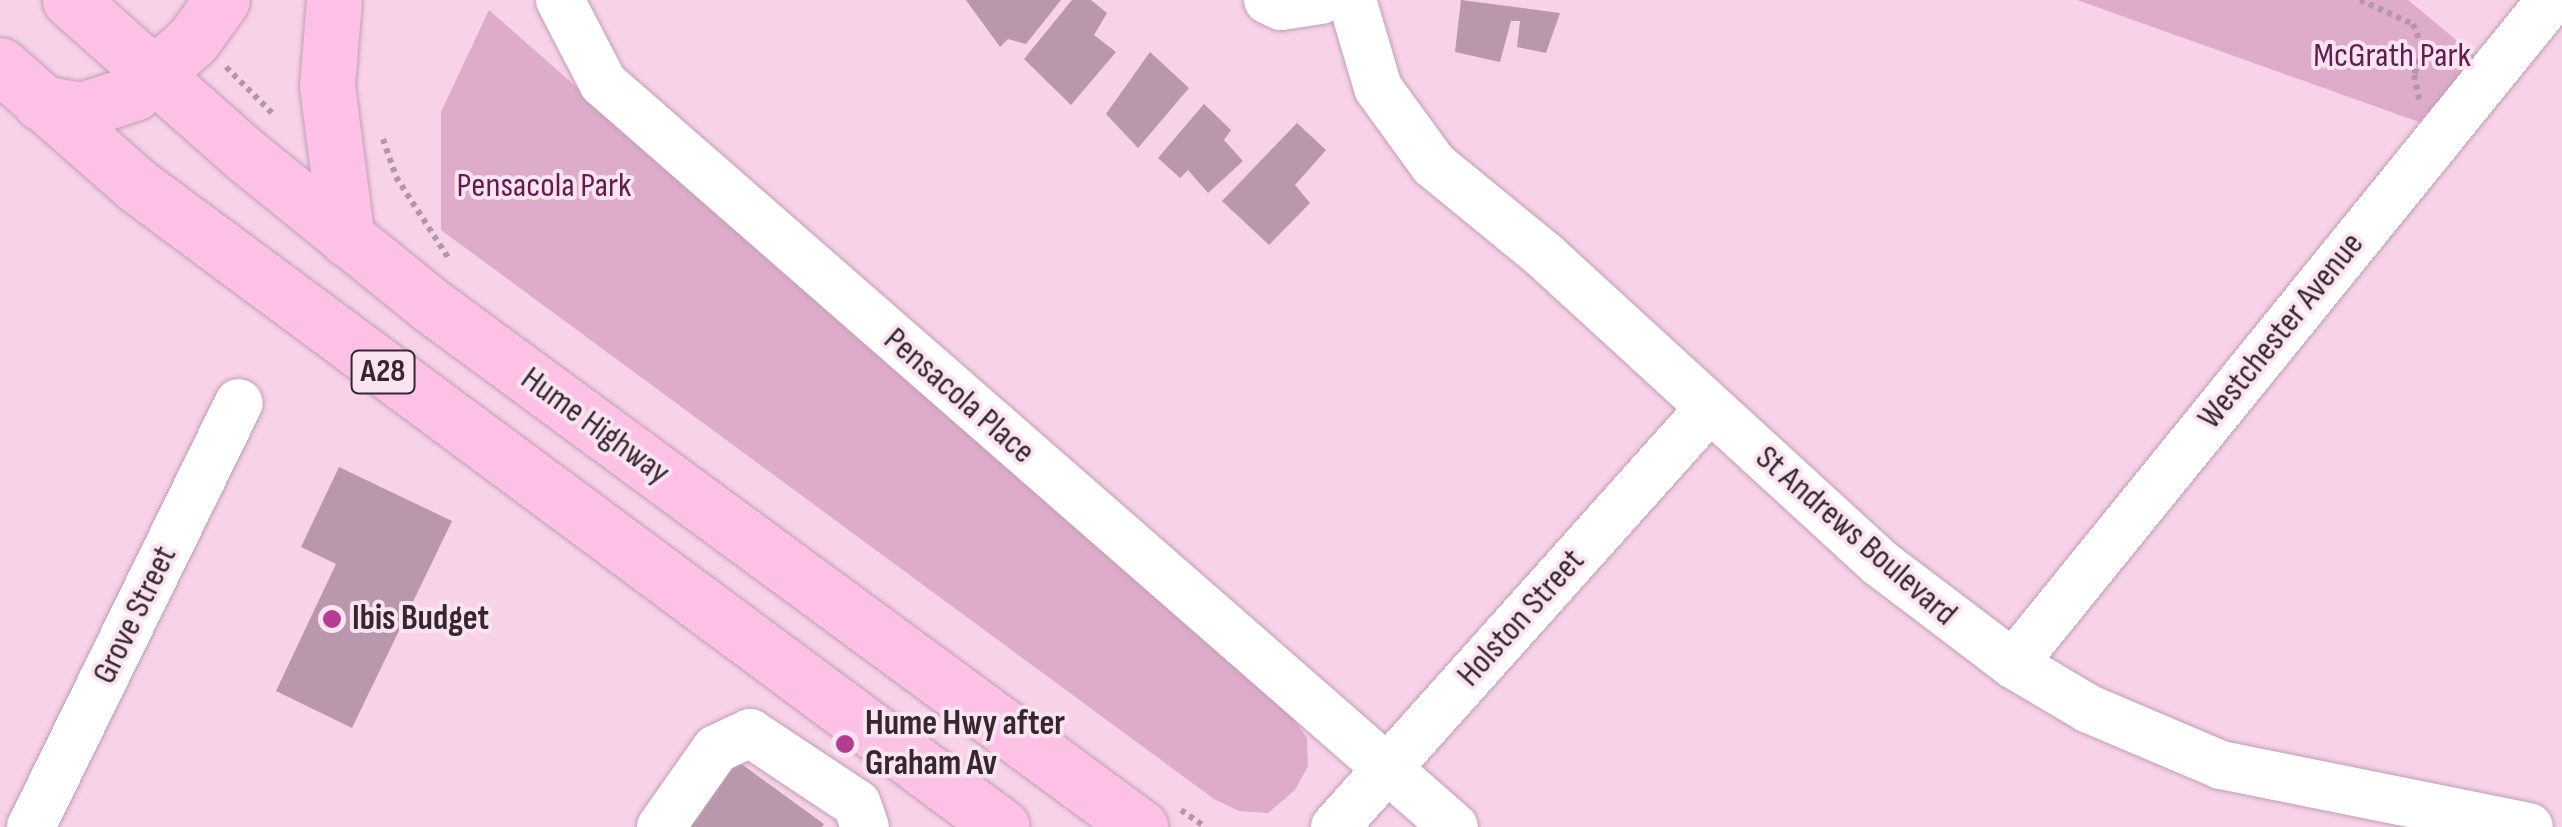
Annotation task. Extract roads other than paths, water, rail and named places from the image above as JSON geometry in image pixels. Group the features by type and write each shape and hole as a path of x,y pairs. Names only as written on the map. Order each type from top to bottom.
{"highway":[{"path":"41,102 101,108 158,74 222,0"},
{"path":"334,0 327,86 347,239"},
{"name":"Hume Highway","path":"84,13 347,239 1140,827"},
{"name":"A28","path":"0,65 139,187 492,454 1002,827"}],"street":[{"name":"Pensacola Place","path":"560,0 603,83 1454,827"},
{"path":"1268,0 1282,6 1322,0"},
{"name":"St Andrews Boulevard","path":"1352,0 1378,88 1434,165 1545,256 1708,410 1880,563 2012,664 2089,708 2220,765 2529,827"},
{"name":"Westchester Avenue","path":"2012,664 2551,0"},
{"name":"Grove Street","path":"31,827 239,403"},
{"name":"Holston Street","path":"1336,827 1708,410"},
{"path":"662,827 716,749 750,732 857,804 865,827"}],"place":[{"name":"Ibis Budget","path":"332,619"},
{"name":"Hume Hwy after Graham Av","path":"845,744"}],"park label":[{"name":"McGrath Park","path":"2392,56"},
{"name":"Pensacola Park","path":"544,186"}]}
